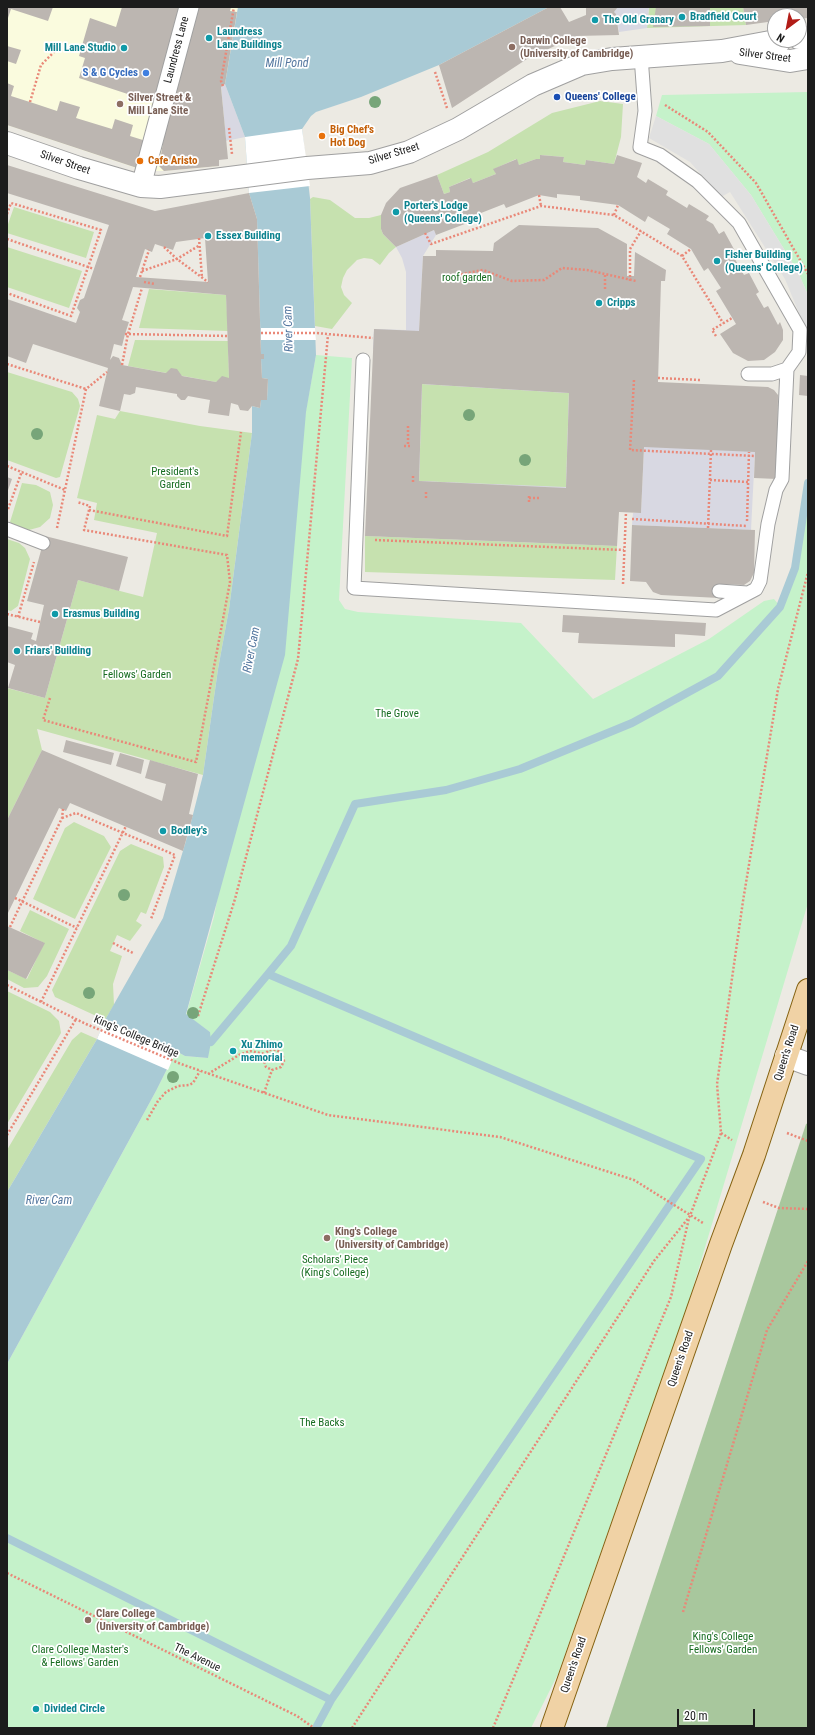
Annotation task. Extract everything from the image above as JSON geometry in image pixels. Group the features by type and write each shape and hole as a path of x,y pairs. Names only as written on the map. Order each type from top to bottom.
{"main road":[{"name":"Queen's Road","path":"552,1728 721,1244 754,1155 808,990"}],"street":[{"name":"Laundress Lane","path":"141,186 188,7"},
{"name":"Silver Street","path":"7,143 79,168 141,186 160,187 247,177 307,168 370,163 409,152 458,130 533,85 582,64 641,56 722,50 767,42"},
{"name":"Silver Street","path":"722,50 790,61 808,58"},
{"path":"786,1056 808,1064"}],"lane":[{"path":"363,360 354,588 716,610 756,589 760,581 768,524 776,490 782,480 787,369 799,352 800,330 739,223 697,181 660,155 640,147 645,112 641,56"},
{"path":"748,374 772,374 787,369"},
{"path":"7,529 41,542"},
{"path":"719,591 747,593"}],"path":[{"path":"223,86 221,81 234,7"},
{"path":"30,102 41,65 60,46"},
{"path":"435,72 448,111"},
{"path":"660,102 708,132 756,184 808,274"},
{"path":"229,128 231,141"},
{"path":"539,195 540,206"},
{"path":"7,214 11,203 100,230 71,316 7,293"},
{"path":"614,215 618,205"},
{"path":"425,233 431,244 540,206 614,215 682,256 723,323"},
{"path":"630,281 630,249 641,232"},
{"path":"199,238 202,278"},
{"path":"7,239 94,269"},
{"path":"142,271 177,259 200,245"},
{"path":"164,247 177,259 208,282"},
{"path":"682,256 691,249"},
{"path":"140,277 149,250"},
{"path":"457,275 483,270 512,281 544,280 562,268 586,270 630,281 636,281"},
{"path":"605,275 605,289"},
{"path":"144,282 155,284"},
{"path":"122,365 127,334 142,288"},
{"path":"716,336 712,330 732,318"},
{"path":"261,334 316,333 373,338"},
{"path":"127,334 228,336"},
{"path":"198,1016 235,899 298,659 328,335"},
{"path":"7,364 86,389"},
{"path":"18,617 41,542 42,534 58,528 86,389 107,372"},
{"path":"658,378 700,380"},
{"path":"634,380 630,450 755,456"},
{"path":"404,446 410,446 408,426"},
{"path":"89,510 227,536 241,432"},
{"path":"708,528 711,450"},
{"path":"746,530 748,452"},
{"path":"7,466 65,490"},
{"path":"7,511 22,471"},
{"path":"413,474 413,482"},
{"path":"710,480 748,482"},
{"path":"426,490 426,498"},
{"path":"529,502 529,496 539,498"},
{"path":"50,698 43,720 196,762 230,582 227,555 84,530 90,506 77,502"},
{"path":"622,604 626,512"},
{"path":"632,519 746,526"},
{"path":"356,539 624,550"},
{"path":"493,1728 672,1297 690,1216 721,1133 717,1084 743,901 778,689 808,572"},
{"path":"7,614 40,622"},
{"path":"10,927 21,901 62,818 63,809"},
{"path":"62,818 76,813 175,855 151,919"},
{"path":"41,1002 126,826"},
{"path":"16,898 77,928"},
{"path":"113,943 133,953"},
{"name":"King's College Bridge","path":"7,985 86,1024 181,1064 328,1116 500,1137 634,1180 690,1216"},
{"path":"7,1135 76,1019"},
{"path":"269,1050 276,1050 282,1053 284,1061 281,1068 272,1070 266,1067 264,1054 269,1050"},
{"path":"208,1074 250,1051 264,1054"},
{"path":"264,1093 272,1070"},
{"path":"147,1120 158,1101 166,1092 178,1086 193,1083 200,1071"},
{"path":"784,1132 808,1141"},
{"path":"779,1208 808,1209"},
{"path":"352,1728 654,1261 690,1216"},
{"path":"683,1612 767,1330 808,1261"},
{"name":"The Avenue","path":"7,1573 297,1716 314,1728"}],"shaded area":[{"name":"Silver Street & Mill Lane Site","path":"7,7 238,7 225,84 231,141 226,141 219,160 219,166 164,171 145,171 7,125"},
{"path":"618,7 649,7 647,28 619,32 616,14 614,12"},
{"path":"225,84 245,137 226,141 221,87"},
{"path":"656,116 709,144 751,195 798,272 808,295 808,335 785,279 730,192 721,197 690,162 649,138"},
{"path":"434,230 436,235 423,256 419,331 524,364 755,452 751,530 632,525 633,513 641,513 644,447 581,504 403,497 416,351 373,349 374,329 406,330 406,272 402,258 396,247","holes":["422,384 569,393 566,487 419,481"]}],"green space":[{"path":"649,7 743,7 746,25 647,28"},
{"path":"808,92 808,295 798,272 751,195 709,144 656,116 662,95"},
{"path":"600,101 623,104 621,137 614,164 586,160 585,165 563,162 564,157 541,155 540,159 519,165 516,159 494,169 496,174 473,183 470,178 449,187 450,192 444,194 437,175 488,152 552,113"},
{"path":"313,197 330,200 355,218 369,218 381,215 381,229 383,234 396,247 389,253 380,265 372,259 364,258 357,260 347,270 341,287 344,295 352,303 332,329 315,326 310,199"},
{"path":"14,207 94,232 86,258 7,233 7,227"},
{"path":"7,247 82,271 69,308 7,287"},
{"path":"149,289 226,295 228,331 139,328"},
{"path":"135,340 228,341 229,378 216,382 128,366"},
{"name":"The Backs","path":"316,355 352,358 339,600 345,609 358,612 521,623 593,699 709,639 764,601 774,599 779,605 794,568 808,478 808,903 677,1341 638,1446 558,1674 531,1728 7,1728 7,1364 156,1091 176,1051 185,1056 208,1058 210,1032 186,1015 214,917","holes":["712,678 675,704 636,720"]},
{"path":"7,372 72,392 78,399 80,406 60,477 56,478 7,460"},
{"path":"422,384 569,393 566,488 419,481"},
{"path":"120,411 200,426 252,433 229,609 218,669 203,775 37,729 42,750 7,820 7,688 45,698 78,580 143,597 157,533 94,520 97,503 77,498 97,415 115,419"},
{"path":"22,483 36,485 50,492 53,505 50,518 40,527 29,530 16,527 10,522"},
{"path":"365,536 617,546 615,580 365,572"},
{"path":"7,539 19,543 25,548 30,559 18,606 11,611 7,610"},
{"path":"74,822 104,836 111,847 75,919 33,899 65,828"},
{"path":"131,844 163,857 164,867 146,914 141,912 136,921 142,925 130,941 117,935 110,951 122,956 113,984 114,1005 105,1020 55,997 52,990 120,851"},
{"path":"30,910 69,929 47,976 38,987 24,988 7,979 7,970 27,979 44,943 20,931"},
{"path":"7,991 50,1012 59,1021 61,1033 7,1124"},
{"path":"81,1032 97,1039 7,1192 7,1150 72,1040"},
{"name":"King's College Fellows' Garden","path":"808,1123 808,1728 606,1728 806,1124"}],"water":[{"name":"River Cam","path":"238,7 549,7 439,65 361,97 316,112 311,116 302,129 310,198 316,355 306,412 285,655 186,1014 210,1032 211,1042 208,1058 185,1056 176,1051 156,1091 7,1364 7,1192 97,1039 105,1020 163,918 188,834 203,775 218,669 229,609 252,433 252,406 260,408 261,400 267,400 268,379 262,378 261,359 264,359 264,354 261,354 257,219 249,193 245,137 225,84"}],"pier":[{"path":"302,129 310,186 249,193 245,137"},
{"path":"261,328 315,328 316,340 261,340"},
{"path":"105,1020 176,1051 168,1070 97,1039"}],"building":[{"path":"7,7 53,7 48,21 11,9 7,21"},
{"path":"122,7 180,7 167,52 155,103 79,78 85,58 79,56 90,18 116,27"},
{"path":"195,7 231,7 230,11 237,12 225,84 221,87 228,159 219,160 219,166 164,171 159,166 174,79"},
{"name":"Darwin College (University of Cambridge)","path":"549,7 560,7 569,22 586,15 586,7 618,7 614,12 616,14 619,35 576,36 527,59 452,108 439,65"},
{"name":"Bradfield Court","path":"656,7 710,7 710,26 653,27"},
{"path":"743,7 808,7 808,18 807,8 767,8 767,22 746,25"},
{"path":"7,46 21,50 16,64 7,61"},
{"path":"7,83 14,86 11,96 57,111 60,101 80,107 76,118 112,129 115,119 133,125 130,136 146,141 137,168 7,125"},
{"name":"Fisher Building (Queens' College)","path":"540,155 564,157 563,162 585,165 586,160 614,164 617,155 642,163 637,177 646,183 648,179 668,191 666,195 687,208 689,204 709,216 706,220 713,224 719,234 724,231 735,251 732,254 744,275 749,273 759,292 756,294 764,308 768,306 778,325 780,322 783,330 783,340 775,352 764,360 748,361 733,353 720,334 736,324 716,291 721,288 708,268 704,271 691,249 667,234 670,229 648,216 645,222 618,205 580,200 580,196 557,194 557,198 539,195 506,208 504,204 481,213 483,217 436,235 434,230 396,247 383,234 381,229 381,215 386,203 400,188 437,175 444,194 450,192 449,187 471,178 473,183 496,174 493,169 517,159 519,165 540,159"},
{"path":"7,165 155,211 249,193 257,219 261,354 264,354 264,359 261,359 262,378 268,379 267,400 261,400 260,408 252,406 248,411 240,410 238,405 231,403 229,416 208,413 210,400 188,396 185,400 181,400 177,394 136,387 135,393 130,395 124,394 120,411 99,406 108,368 33,344 26,363 7,356 7,299 76,323 80,312 77,308 80,300 84,298 109,225 7,193","holes":["205,238 208,282 136,277 145,249 152,252 155,244 173,250 176,242","133,287 226,295 229,378 222,376 216,382 182,376 177,369 171,368 166,373 122,365 119,358 113,356 110,360 114,344 122,346 129,322 122,320"]},
{"path":"519,225 598,228 627,244 627,276 634,276 635,252 666,270 665,281 661,281 658,382 768,387 774,390 778,395 777,479 754,478 755,452 644,447 641,513 619,512 617,546 365,536 374,329 419,331 423,256 436,256 436,250 493,251 494,243","holes":["422,384 569,393 566,488 419,481"]},
{"path":"800,375 808,376 808,396 799,395"},
{"path":"7,477 12,479 7,493"},
{"path":"632,525 755,530 754,573 750,581 744,585 720,584 719,598 661,595 653,592 646,582 630,581"},
{"name":"Erasmus Building","path":"45,536 128,557 119,591 78,580 45,698 8,688 15,665 7,662 7,626 33,633 31,639 36,641 44,605 27,601"},
{"path":"563,615 706,623 705,636 675,634 675,647 578,643 579,633 562,632"},
{"path":"66,740 114,753 111,765 63,752"},
{"name":"Bodley's","path":"42,750 162,801 166,784 145,778 150,760 198,774 189,814 193,815 183,851 70,803 66,811 59,808 7,915 7,820"},
{"path":"120,753 144,760 141,774 116,766"},
{"path":"7,926 45,943 26,979 7,970"}],"waterway":[{"path":"268,974 291,946 355,804 446,790 520,769 632,723 718,676 780,607 795,568 808,483"},
{"path":"211,1042 268,974 701,1159 331,1700 317,1726"},
{"path":"7,1538 331,1700"}],"place":[{"name":"Bradfield Court","path":"682,17"},
{"name":"The Old Granary","path":"595,20"},
{"name":"Laundress Lane Buildings","path":"209,38"},
{"name":"Darwin College (University of Cambridge)","path":"512,47"},
{"name":"Mill Lane Studio","path":"124,48"},
{"name":"S & G Cycles","path":"146,73"},
{"name":"Queens' College","path":"557,97"},
{"name":"Silver Street & Mill Lane Site","path":"120,104"},
{"name":"Big Chef's Hot Dog","path":"322,136"},
{"name":"Cafe Aristo","path":"140,161"},
{"name":"Porter's Lodge (Queens' College)","path":"396,212"},
{"name":"Essex Building","path":"208,236"},
{"name":"Fisher Building (Queens' College)","path":"717,261"},
{"name":"Cripps","path":"599,303"},
{"name":"Erasmus Building","path":"55,614"},
{"name":"Friars' Building","path":"17,651"},
{"name":"Bodley's","path":"163,831"},
{"name":"Xu Zhimo memorial","path":"233,1051"},
{"name":"King's College (University of Cambridge)","path":"327,1238"},
{"name":"Clare College (University of Cambridge)","path":"88,1620"},
{"name":"Divided Circle","path":"36,1709"}],"water label":[{"name":"Mill Pond","path":"287,64"}],"park label":[{"name":"roof garden","path":"467,278"},
{"name":"President's Garden","path":"175,478"},
{"name":"Fellows' Garden","path":"137,675"},
{"name":"The Grove","path":"397,714"},
{"name":"Scholars' Piece (King's College)","path":"335,1266"},
{"name":"Clare College Master's & Fellows' Garden","path":"80,1656"}]}
